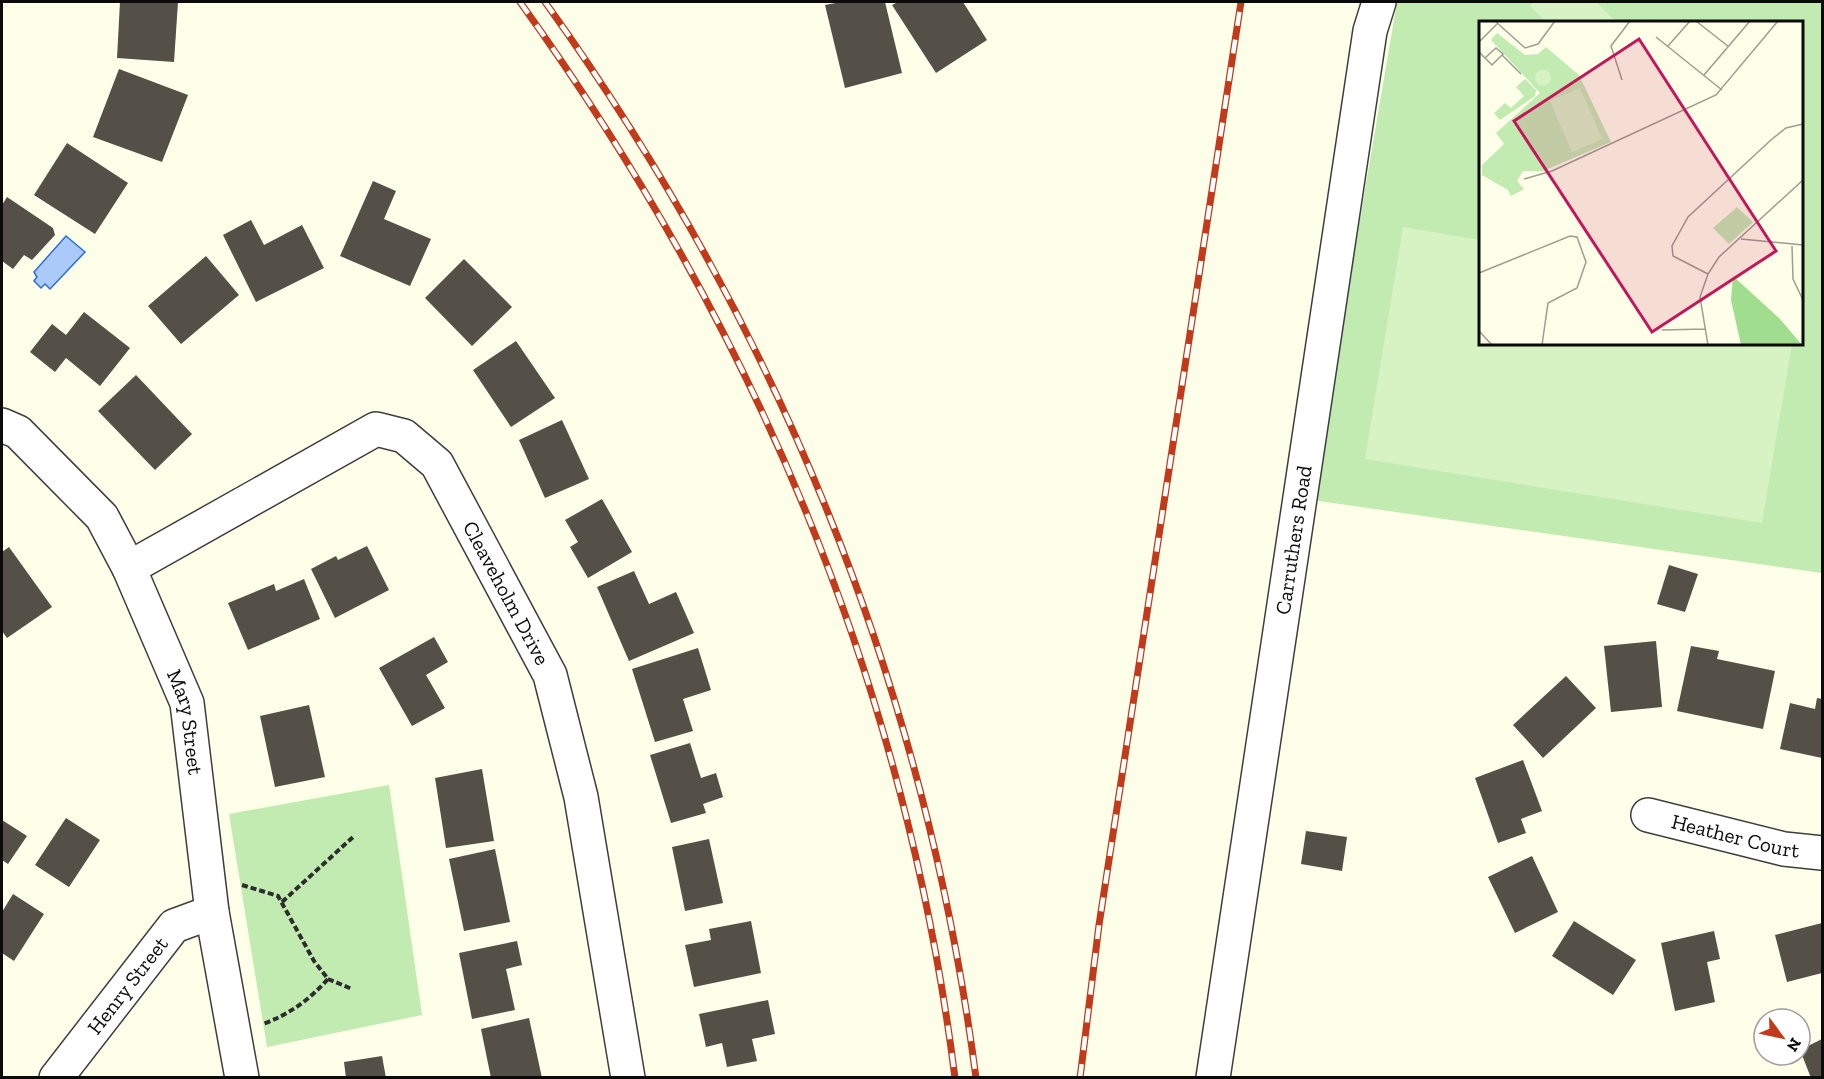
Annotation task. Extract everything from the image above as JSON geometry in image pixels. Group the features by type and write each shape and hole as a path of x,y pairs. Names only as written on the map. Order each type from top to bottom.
{"street":[{"name":"Carruthers Road","path":"1213,1077 1370,31 1379,2"},
{"name":"Mary Street","path":"2,425 18,432 102,517 129,568 187,703 212,912 242,1077"},
{"name":"Cleaveholm Drive","path":"129,568 376,429 405,436 437,464 550,675 581,797 628,1077"},
{"name":"Heather Court","path":"1648,815 1784,849 1822,853"},
{"name":"Henry Street","path":"56,1077 174,926 212,912"}],"path":[{"path":"282,902 353,837"},
{"path":"207,874 278,896 314,961 328,979 352,989"},
{"path":"234,1034 286,1016 314,994 328,979"}],"green space":[{"path":"1397,2 1822,2 1822,573 1312,500"},
{"path":"1534,2 1596,2 1615,21 1545,21 1530,6"},
{"path":"1403,227 1479,240 1479,345 1792,345 1762,523 1365,459"},
{"path":"389,785 422,1015 267,1047 229,814"}],"water":[{"path":"66,236 85,252 50,289 45,284 41,288 34,281 37,277 34,272"}],"building":[{"path":"120,2 178,2 174,62 117,58"},
{"path":"841,2 885,2 902,73 845,88 825,5"},
{"path":"898,2 963,2 987,40 936,73 892,5"},
{"path":"119,69 188,95 162,162 93,137"},
{"path":"67,143 128,183 95,234 34,195"},
{"path":"373,181 396,191 384,219 431,239 410,286 340,256"},
{"path":"7,197 53,228 55,235 32,260 24,255 13,269 2,261 2,205"},
{"path":"251,220 264,245 302,225 324,268 256,302 223,235"},
{"path":"206,256 239,295 181,344 148,306"},
{"path":"464,259 512,307 472,346 425,298"},
{"path":"84,312 130,348 100,386 66,358 55,372 30,352 52,324 66,335"},
{"path":"516,341 555,398 511,427 473,370"},
{"path":"136,375 192,434 155,470 98,411"},
{"path":"562,420 589,479 545,498 519,440"},
{"path":"602,499 632,552 588,578 570,547 578,542 565,520"},
{"path":"367,546 389,590 335,618 311,569 336,556 338,560"},
{"path":"9,547 52,607 7,638 2,631 2,552"},
{"path":"1669,565 1698,574 1685,612 1657,604"},
{"path":"634,571 649,604 676,592 694,633 629,661 597,587"},
{"path":"304,579 320,619 248,650 228,603 274,584 276,591"},
{"path":"434,637 448,662 426,675 445,708 412,726 379,668"},
{"path":"1656,641 1662,707 1611,712 1604,646"},
{"path":"1691,646 1719,651 1717,659 1775,671 1763,729 1677,711"},
{"path":"698,648 711,690 683,699 693,731 655,742 632,669"},
{"path":"1566,676 1596,708 1543,758 1513,725"},
{"path":"1817,698 1822,699 1822,758 1780,749 1790,703 1815,709"},
{"path":"309,705 325,777 275,787 260,716"},
{"path":"690,743 701,778 716,773 723,797 703,804 706,813 671,823 650,755"},
{"path":"1523,760 1542,811 1521,819 1526,833 1498,843 1475,778"},
{"path":"482,769 494,841 446,848 435,778"},
{"path":"66,818 100,840 69,887 35,865"},
{"path":"2,820 27,836 8,864 2,860"},
{"path":"1306,831 1347,837 1342,871 1301,864"},
{"path":"709,839 723,903 685,911 672,847"},
{"path":"495,849 510,922 464,931 449,859"},
{"path":"1532,856 1558,912 1515,933 1488,877"},
{"path":"13,894 44,914 14,961 2,953 2,912"},
{"path":"751,921 761,973 694,987 685,945 711,940 709,929"},
{"path":"1574,921 1636,960 1613,995 1552,956"},
{"path":"1822,923 1822,973 1787,982 1775,935"},
{"path":"1714,931 1720,959 1707,962 1715,1002 1675,1011 1661,943"},
{"path":"517,941 522,965 506,969 515,1010 472,1019 459,953"},
{"path":"768,1000 775,1034 752,1039 757,1061 727,1067 722,1043 706,1047 699,1014"},
{"path":"529,1018 542,1078 491,1078 481,1029"},
{"path":"1822,1039 1822,1078 1811,1078 1807,1067 1812,1067 1812,1044"},
{"path":"382,1056 386,1078 346,1078 344,1062"}],"railway":[{"path":"520,2 604,125 679,251 747,380 806,512 857,648 899,788 932,931 955,1078"},
{"path":"545,2 628,124 703,250 769,380 828,513 878,649 920,789 952,932 976,1078"},
{"path":"1080,1078 1099,925 1241,2"}]}
